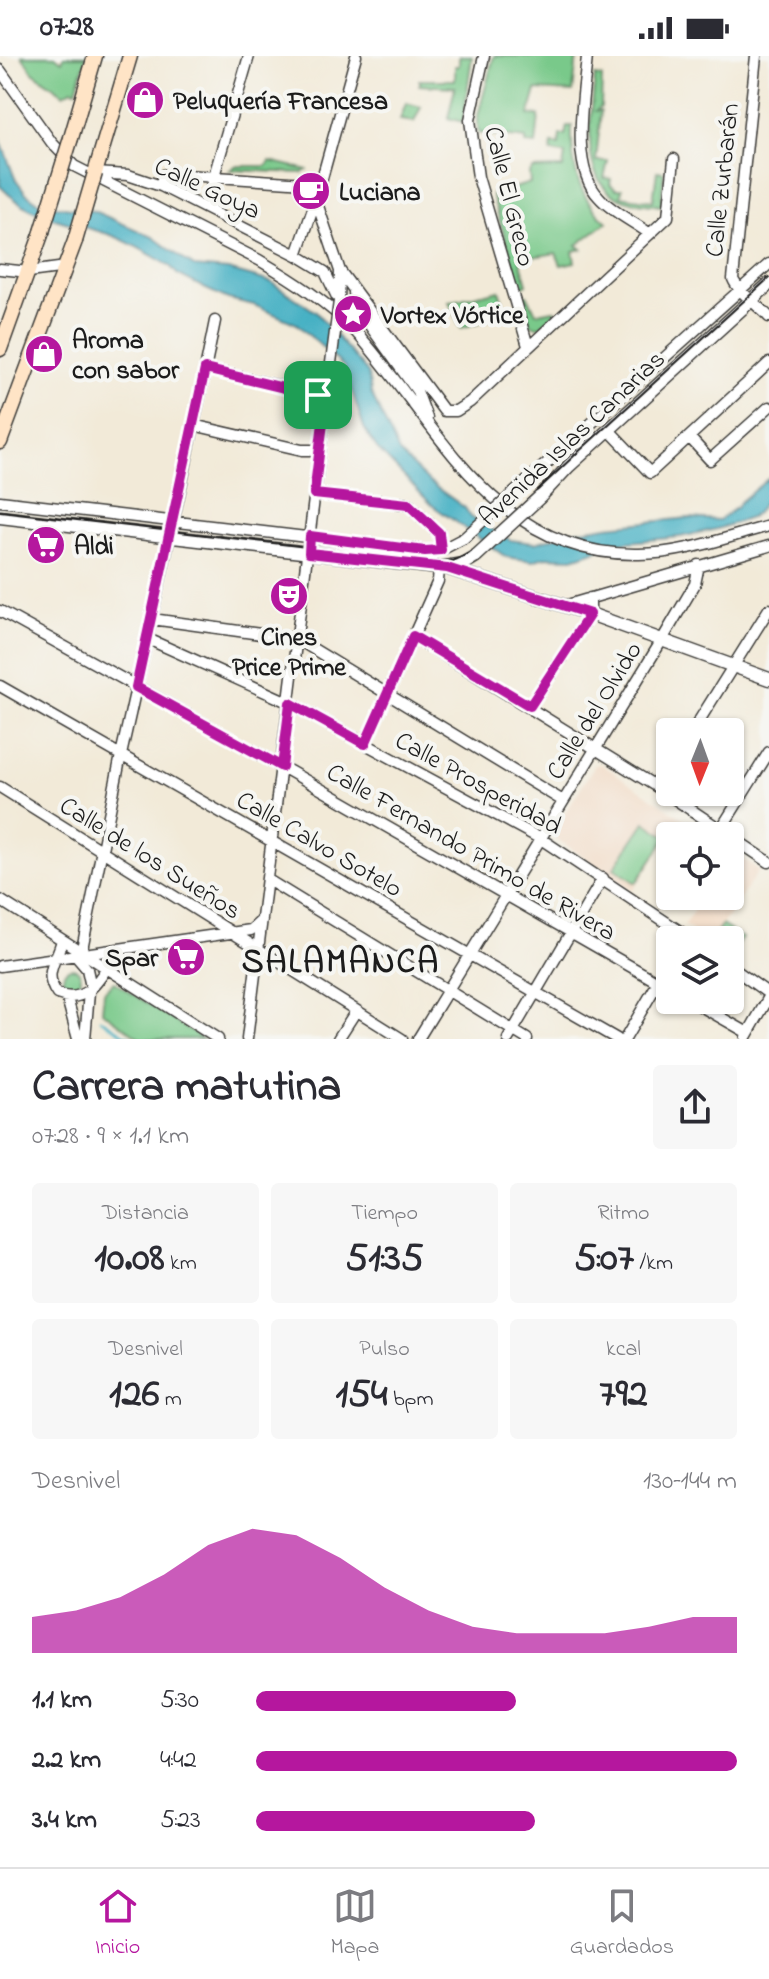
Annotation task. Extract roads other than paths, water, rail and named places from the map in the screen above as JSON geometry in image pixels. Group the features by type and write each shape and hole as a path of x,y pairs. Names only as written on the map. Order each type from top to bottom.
{"main road":[{"path":"1,341 29,272 95,56"},
{"path":"0,442 75,241 130,56"}],"street":[{"path":"210,210 214,176 249,56"},
{"path":"297,255 316,200 356,56"},
{"name":"Calle El Greco","path":"484,56 470,120 478,177 528,346"},
{"path":"587,56 581,150 584,176 599,198 650,234"},
{"name":"Calle Zurbarán","path":"756,56 733,279 739,291 753,299 769,317"},
{"path":"0,70 52,143 74,166 259,260 285,275 337,314 357,334 482,488 525,523 581,547 623,554 684,549 769,526"},
{"path":"338,266 444,411 456,411 470,402 668,217 674,159"},
{"name":"Calle Goya","path":"95,173 128,175 161,186 325,272"},
{"path":"161,186 161,178 166,175 320,184"},
{"path":"247,1039 309,553 325,407 324,390 341,287 338,266 316,200"},
{"name":"Avenida Islas Canarias","path":"441,550 464,538 769,264"},
{"path":"338,266 325,272 339,301"},
{"path":"0,269 29,272 66,267"},
{"name":"Avenida Islas Canarias","path":"0,517 443,568 473,558 769,284"},
{"path":"354,290 355,305 417,391 432,430"},
{"path":"85,1039 90,990 82,939 215,321"},
{"path":"609,430 650,473 769,363"},
{"path":"205,369 324,390"},
{"path":"689,437 710,460 769,407"},
{"path":"193,425 302,450 319,450"},
{"path":"0,501 425,551 441,550 439,533 408,504 314,494"},
{"path":"561,607 769,546"},
{"path":"473,558 471,569 478,578"},
{"name":"Calle del Olvido","path":"418,1039 662,640 695,584 699,565"},
{"path":"365,744 443,568 590,614 769,679"},
{"path":"530,706 590,614 590,598"},
{"path":"701,718 769,609"},
{"name":"Calle Fernando Primo de Rivera","path":"0,611 282,767 656,981"},
{"path":"152,619 297,639 563,801"},
{"path":"413,636 656,786"},
{"name":"Calle Prosperidad","path":"148,639 290,703 541,839 670,926"},
{"name":"Calle Calvo Sotelo","path":"0,686 617,1039"},
{"path":"725,822 769,752"},
{"name":"Calle de los Sueños","path":"0,787 402,1039"},
{"path":"686,806 710,822"},
{"path":"744,845 769,862"},
{"path":"511,1035 603,878"},
{"path":"268,880 447,990 511,1035 527,1039"},
{"path":"0,900 218,1039"},
{"path":"0,966 232,934 251,930 262,920"},
{"path":"62,940 50,970 52,987 57,994 67,998 77,998 90,990 119,949"},
{"path":"712,1014 746,1036 769,996 744,977"},
{"path":"625,1039 656,985"},
{"path":"67,998 78,1039"},
{"path":"338,1039 356,1011"}],"water":[{"path":"0,139 15,178 26,193 41,204 94,211 153,237 194,267 228,270 271,282 316,312 368,373 371,393 399,453 429,482 465,508 471,517 510,540 535,543 607,526 689,518 719,520 769,478 769,495 750,518 717,529 680,537 618,543 573,558 544,557 533,561 506,557 433,506 377,449 364,428 344,367 297,324 206,289 116,237 50,218 24,206 0,186"}],"waterway":[{"path":"100,1019 132,1039"}],"tram line":[{"path":"0,511 426,561 453,561 472,552 769,278"}],"place":[{"name":"Peluquería Francesa","path":"145,100"},
{"name":"Luciana","path":"311,191"},
{"name":"Vortex Vórtice","path":"353,314"},
{"name":"Aroma con sabor","path":"44,354"},
{"name":"Aldi","path":"46,545"},
{"name":"Cines Price Prime","path":"289,596"},
{"name":"Spar","path":"186,957"}],"district":[{"name":"SALAMANCA","path":"341,960"}]}
